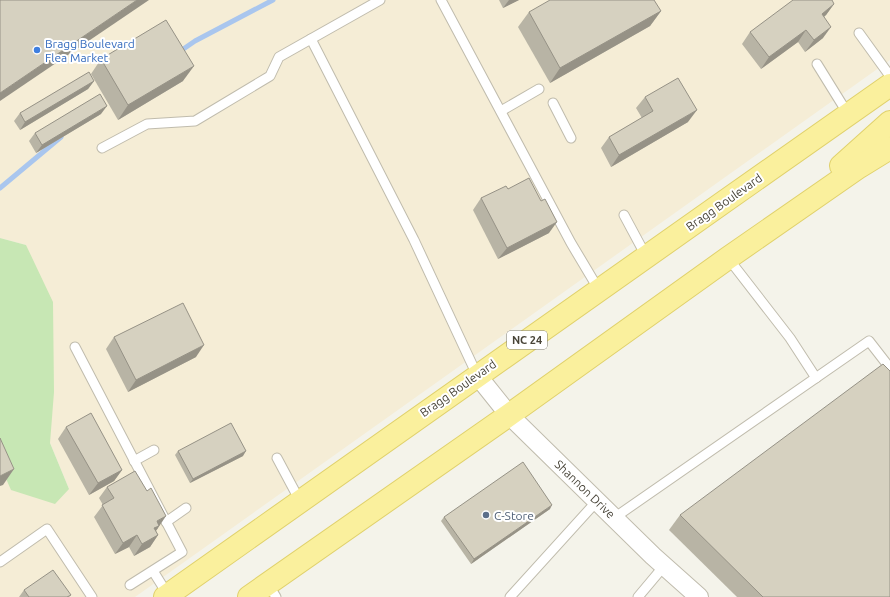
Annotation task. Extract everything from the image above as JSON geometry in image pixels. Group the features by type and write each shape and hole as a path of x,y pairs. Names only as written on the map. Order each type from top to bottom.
{"main road":[{"name":"Bragg Boulevard","path":"167,596 477,375 599,291 890,85"},
{"path":"769,229 890,122"},
{"path":"249,597 272,590 509,415 728,258 859,167 890,148"}],"street":[{"name":"Shannon Drive","path":"477,375 509,415 664,566 699,597"}],"lane":[{"path":"102,148 147,124 195,121 270,76 279,57 380,0"},
{"path":"441,0 571,243 599,291"},
{"path":"859,33 890,76"},
{"path":"311,39 414,240 477,375"},
{"path":"817,64 848,114"},
{"path":"501,111 539,89"},
{"path":"552,103 571,138"},
{"path":"624,215 647,257"},
{"path":"728,258 790,338 816,378"},
{"path":"614,518 869,341 890,368"},
{"path":"75,347 182,552 130,585"},
{"path":"134,461 154,450"},
{"path":"277,458 300,501"},
{"path":"510,597 597,501"},
{"path":"166,522 186,508"},
{"path":"0,562 47,529 92,597"},
{"path":"638,597 664,566"},
{"path":"153,571 167,596"}],"shaded area":[{"path":"0,0 890,0 890,60 135,597 0,597 0,465 69,489 50,443 26,245 0,238"}],"green space":[{"path":"0,238 26,245 53,302 54,392 50,443 69,489 55,504 11,490 0,465"}],"building":[{"name":"Bragg Boulevard Flea Market","path":"0,0 137,0 0,93"},
{"path":"550,0 654,0 661,11 560,68 529,12"},
{"path":"793,0 832,0 834,4 822,14 831,27 814,40 806,30 769,57 750,32"},
{"path":"166,20 194,66 128,105 101,59"},
{"path":"89,72 94,81 25,122 20,113"},
{"path":"678,78 697,110 619,155 609,137 653,111 645,97"},
{"path":"100,94 107,106 42,145 35,133"},
{"path":"529,178 541,201 545,199 557,222 507,248 481,198 506,186 508,189"},
{"path":"183,303 204,345 136,380 114,337"},
{"path":"883,364 890,371 890,597 763,597 680,515"},
{"path":"91,413 122,470 98,483 66,427"},
{"path":"231,423 246,451 193,479 178,451"},
{"path":"0,438 14,469 0,476"},
{"path":"523,462 552,505 474,559 444,517"},
{"path":"135,471 147,491 151,488 166,516 157,521 159,526 154,528 158,535 142,544 137,535 123,543 102,505 114,498 107,487"},
{"path":"53,570 71,595 67,597 29,597 24,590"}],"waterway":[{"path":"179,52 195,41 273,0"},
{"path":"0,188 61,137"}],"place":[{"name":"Bragg Boulevard Flea Market","path":"37,50"},
{"name":"C-Store","path":"486,515"}]}
